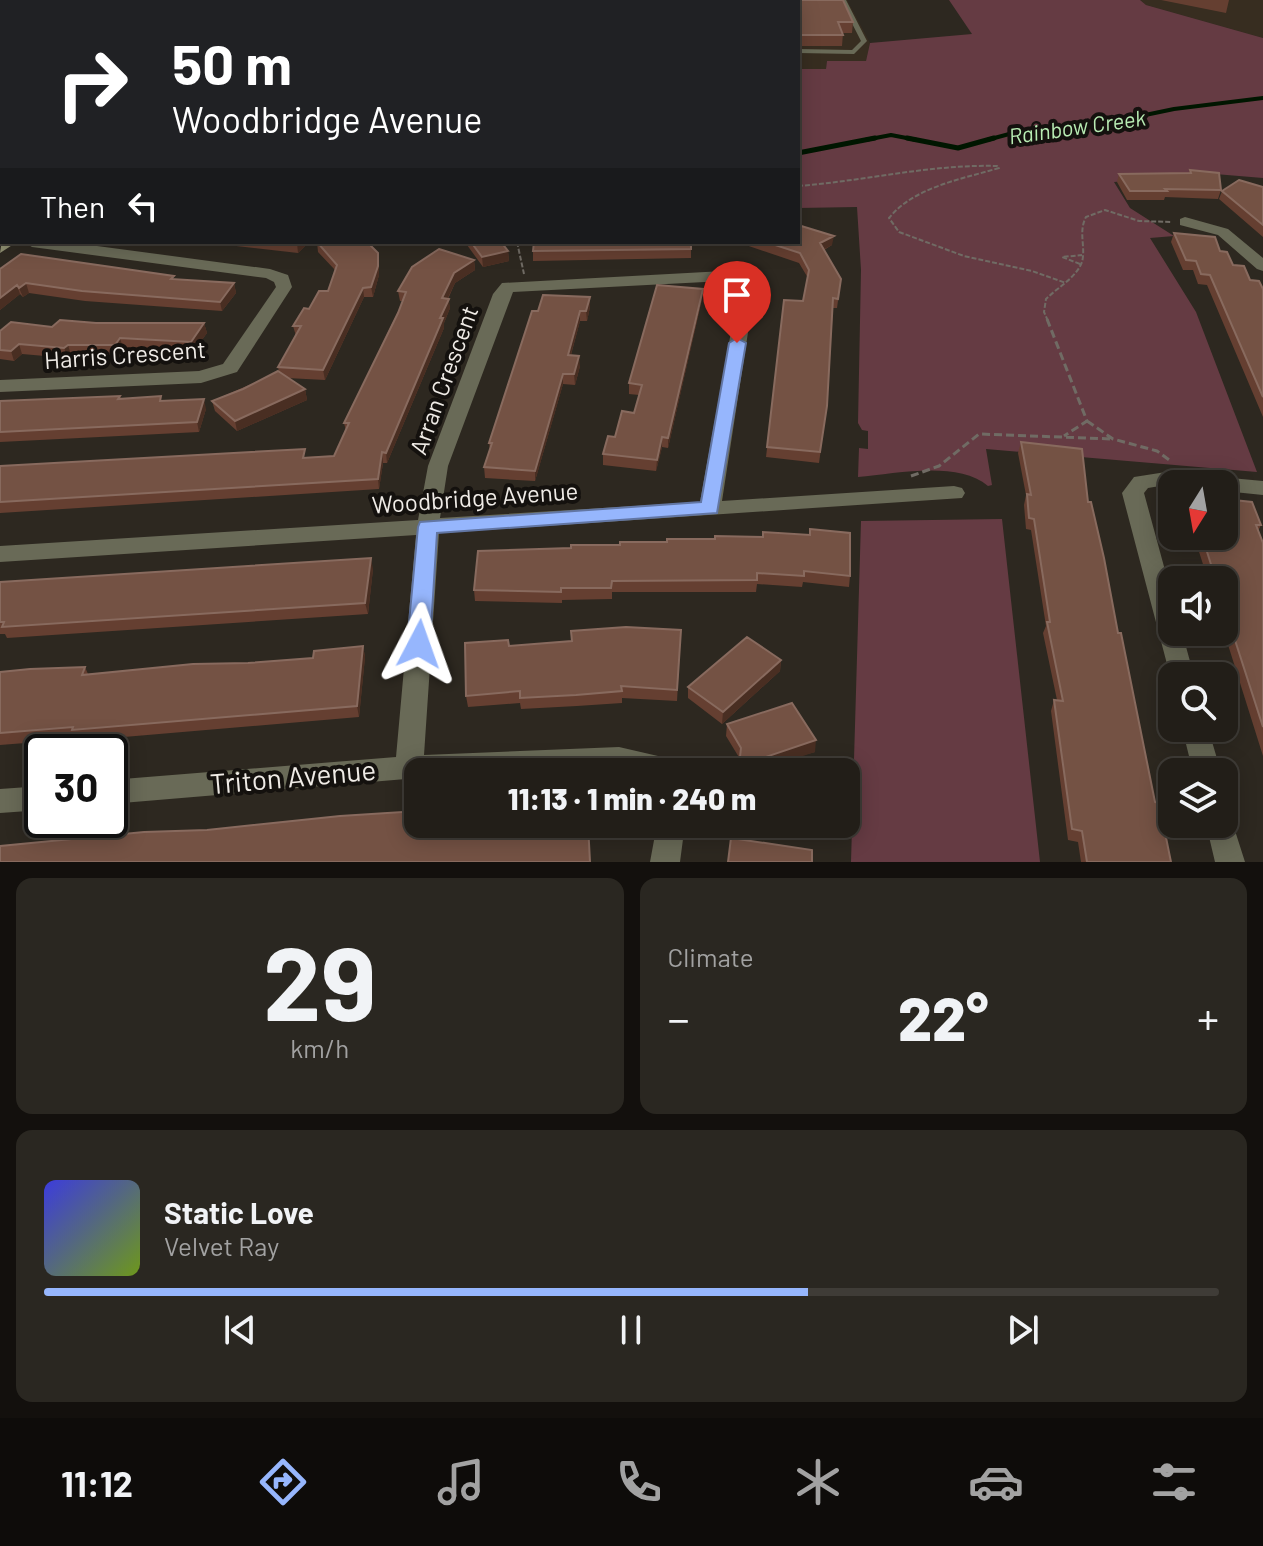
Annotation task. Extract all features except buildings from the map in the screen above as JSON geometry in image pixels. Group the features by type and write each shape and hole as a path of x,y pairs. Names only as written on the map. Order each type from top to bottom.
{"street":[{"path":"1185,222 1223,232 1263,266"},
{"name":"Harris Crescent","path":"0,386 201,377 230,368 284,287 282,279 270,274 47,244"},
{"name":"Arran Crescent","path":"410,758 428,527 438,466 501,294 508,287 724,276 740,279 747,287 710,508"},
{"path":"1158,480 1141,482 1133,493 1177,662"},
{"path":"1238,486 1263,488"},
{"name":"Woodbridge Avenue","path":"0,554 954,493"},
{"name":"Triton Avenue","path":"128,790 404,767"},
{"path":"0,801 24,799"},
{"path":"665,862 669,838"},
{"path":"1224,838 1230,862"}],"lane":[{"path":"800,51 854,52 864,41 843,0"}],"path":[{"path":"800,186 850,182 963,165 997,166 999,168 915,197 892,212 889,218 892,226 899,232 964,256 1032,271 1066,283"},
{"path":"1113,439 1087,421 1044,312 1046,299 1073,277 1082,255 1080,230 1084,221 1093,214 1107,210 1136,221 1185,222"},
{"path":"517,244 525,279"},
{"path":"1080,264 1062,257 1082,255"},
{"path":"1064,436 1087,421"},
{"path":"911,476 939,466 979,434 1113,439 1157,451 1180,470"}],"shaded area":[{"path":"800,0 847,0 870,43 866,61 827,61 826,69 800,69"},
{"path":"949,0 1140,0 1146,5 1263,38 1263,178 1215,174 1114,182 1130,208 1174,236 1150,238 1196,312 1257,472 986,449 992,485 988,486 960,473 943,471 858,477 859,448 868,449 868,431 862,430 858,423 861,270 857,207 800,208 800,69 826,69 827,61 866,61 870,43 972,34"},
{"path":"1140,0 1263,0 1263,38 1146,5"},
{"path":"1002,519 1040,862 851,862 852,838 860,838 860,758 854,758 861,521"}],"waterway":[{"name":"Rainbow Creek","path":"987,140 1028,129 1102,124 1174,109 1263,98"},
{"name":"Rainbow Creek","path":"865,140 891,135 917,140"},
{"name":"Rainbow Creek","path":"800,153 875,138"},
{"name":"Rainbow Creek","path":"907,138 958,148 994,138"}],"route":[{"path":"419,644 428,527 710,508 737,343"}]}
